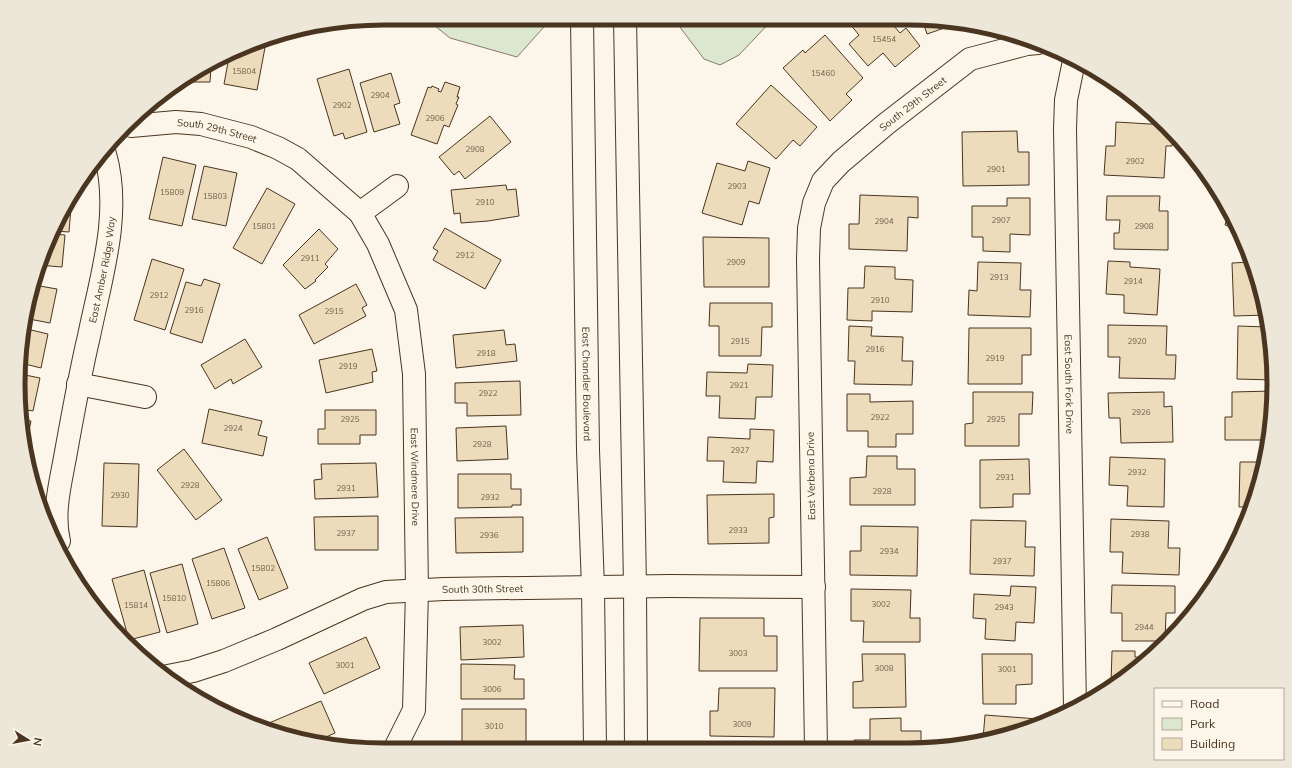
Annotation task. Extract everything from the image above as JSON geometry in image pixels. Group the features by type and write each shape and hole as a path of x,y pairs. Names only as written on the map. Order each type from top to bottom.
{"street":[{"name":"East Chandler Boulevard","path":"582,25 588,450 593,588 595,743"},
{"path":"624,25 635,587 636,743"},
{"name":"South 29th Street","path":"814,203 823,181 841,162 947,75 970,59 1025,45"},
{"name":"East South Fork Drive","path":"1073,65 1066,100 1065,129 1075,702"},
{"name":"South 29th Street","path":"135,126 176,122 201,124 251,137 278,148 298,159"},
{"name":"East Amber Ridge Way","path":"56,530 58,496 78,384 104,265 112,202 105,157"},
{"name":"East Windmere Drive","path":"298,159 360,213 378,244 406,310 414,374 417,590 414,710 398,743"},
{"path":"360,213 397,186"},
{"name":"East Verbena Drive","path":"814,203 810,228 808,259 816,743"},
{"path":"78,384 145,397"},
{"name":"South 30th Street","path":"174,675 193,671 224,661 277,639 363,598 386,592 417,590 635,587 814,587"}],"green space":[{"path":"434,25 546,25 517,57 450,38"},
{"path":"678,25 767,25 739,55 720,65 704,59"}],"building":[{"path":"851,25 893,25 900,33 906,28 920,46 895,67 883,53 868,66 849,44 859,35"},
{"path":"924,26 946,27 927,34"},
{"path":"825,35 863,78 846,94 852,100 830,121 783,68 803,50 805,53"},
{"path":"265,45 257,90 224,84 228,60"},
{"path":"211,69 210,82 191,82"},
{"path":"349,69 367,132 345,139 343,133 334,136 317,79"},
{"path":"391,73 400,103 394,105 400,124 374,132 360,83"},
{"path":"445,82 460,87 457,97 459,97 456,104 458,105 449,127 444,125 437,144 411,135 428,87 431,88 432,86 439,89 438,91 441,92"},
{"path":"771,85 817,127 800,146 793,140 776,159 736,124"},
{"path":"490,116 511,142 465,179 459,171 454,175 439,157"},
{"path":"1116,122 1156,124 1172,141 1172,146 1166,146 1164,178 1104,175 1106,146 1115,146"},
{"path":"1017,131 1018,152 1029,152 1029,185 963,186 962,132"},
{"path":"163,157 196,165 182,226 149,219"},
{"path":"748,161 770,168 759,204 749,201 742,225 702,213 717,163 745,171"},
{"path":"204,166 237,173 226,226 192,219"},
{"path":"506,185 507,190 516,189 519,216 488,221 461,223 460,213 454,214 451,190"},
{"path":"267,188 295,204 262,264 233,248"},
{"path":"860,195 918,197 918,218 908,217 907,251 849,249 849,224 859,224"},
{"path":"1107,196 1160,196 1159,211 1168,211 1168,250 1114,249 1114,233 1119,233 1120,220 1106,220"},
{"path":"1007,198 1030,198 1030,235 1010,234 1010,252 983,251 983,237 972,237 972,206 1007,206"},
{"path":"71,208 69,232 59,231"},
{"path":"1227,219 1231,227 1225,225"},
{"path":"445,228 501,260 485,289 433,260 438,251 433,248"},
{"path":"319,229 338,249 325,264 328,267 315,280 316,281 305,289 283,265"},
{"path":"58,234 65,235 62,267 45,266"},
{"path":"703,237 769,238 769,287 704,287"},
{"path":"152,259 184,269 165,330 134,320"},
{"path":"1108,261 1130,262 1130,267 1160,269 1157,315 1124,313 1124,295 1106,294"},
{"path":"978,262 1021,263 1020,290 1031,290 1030,317 968,315 969,290 977,291"},
{"path":"1246,262 1255,291 1260,315 1234,316 1232,263"},
{"path":"865,266 895,267 895,279 913,280 912,312 872,311 872,321 847,320 848,288 864,288"},
{"path":"204,279 220,284 202,343 170,333 186,282 201,286"},
{"path":"356,284 367,305 362,308 366,316 314,344 299,315"},
{"path":"39,286 57,289 50,323 31,319"},
{"path":"710,303 772,303 772,327 762,327 761,356 719,356 719,326 709,326"},
{"path":"1108,325 1167,326 1166,355 1176,355 1175,379 1119,378 1120,357 1108,357"},
{"path":"849,326 872,327 871,336 903,337 902,361 913,361 912,385 854,384 855,361 848,361"},
{"path":"1238,326 1262,327 1267,380 1237,379"},
{"path":"969,328 1031,328 1031,355 1022,355 1022,384 968,384"},
{"path":"29,330 48,334 41,368 26,364"},
{"path":"504,330 506,345 515,344 517,361 456,368 453,335"},
{"path":"245,339 262,367 233,384 231,379 215,389 201,365"},
{"path":"372,349 377,371 372,372 373,382 326,393 319,360"},
{"path":"748,364 773,365 772,397 756,397 755,419 719,418 720,396 706,396 707,372 747,373"},
{"path":"25,375 40,378 33,411 26,410"},
{"path":"520,381 521,415 467,416 467,403 455,403 455,383"},
{"path":"1267,391 1262,440 1225,440 1225,417 1232,417 1232,392"},
{"path":"973,392 1033,392 1032,414 1019,414 1019,446 965,446 965,424 973,423"},
{"path":"1164,392 1164,407 1172,406 1173,442 1121,443 1120,418 1109,418 1108,393"},
{"path":"847,394 870,394 870,402 913,401 913,434 896,434 896,447 868,447 868,431 847,431"},
{"path":"209,409 262,421 258,435 267,437 263,456 202,443"},
{"path":"325,410 376,410 376,435 360,435 360,444 318,444 318,429 325,429"},
{"path":"27,420 31,421 28,433"},
{"path":"506,426 508,459 457,461 456,428"},
{"path":"750,429 774,430 773,462 757,461 756,483 723,482 724,461 707,461 708,437 750,439"},
{"path":"184,449 222,500 196,520 157,470"},
{"path":"867,456 897,456 897,469 915,469 915,505 850,505 850,478 866,477"},
{"path":"1110,457 1165,459 1164,507 1127,506 1128,486 1109,485"},
{"path":"1029,459 1030,494 1013,494 1013,507 980,508 980,460"},
{"path":"1240,462 1258,462 1245,507 1239,507"},
{"path":"104,463 139,464 137,527 102,526"},
{"path":"376,463 378,497 315,499 314,480 322,479 321,464"},
{"path":"458,474 511,474 511,489 521,489 521,505 512,505 512,507 458,508"},
{"path":"774,494 774,517 769,518 769,543 708,544 707,495"},
{"path":"378,516 378,550 315,550 314,517"},
{"path":"523,517 523,552 456,553 455,518"},
{"path":"1111,519 1169,521 1168,548 1180,548 1179,575 1122,573 1123,552 1110,552"},
{"path":"971,520 1026,521 1025,547 1035,547 1034,576 970,574"},
{"path":"861,526 918,527 917,576 850,575 850,551 861,551"},
{"path":"267,537 288,588 259,600 238,549"},
{"path":"224,548 245,608 212,619 192,559"},
{"path":"182,564 198,624 167,633 150,573"},
{"path":"144,570 160,632 131,639 128,636 112,579"},
{"path":"1112,585 1175,586 1175,613 1166,613 1165,635 1159,641 1122,641 1122,613 1111,613"},
{"path":"1011,586 1036,587 1034,623 1016,622 1015,641 985,639 986,619 973,618 974,594 1010,596"},
{"path":"851,589 911,590 910,618 920,618 920,642 863,642 864,621 851,621"},
{"path":"700,618 764,618 764,636 777,636 777,671 699,671"},
{"path":"523,625 524,657 461,660 460,627"},
{"path":"366,637 380,668 324,694 309,663"},
{"path":"1112,651 1135,651 1135,657 1141,657 1111,679"},
{"path":"862,654 905,654 906,707 853,708 853,682 863,681"},
{"path":"982,654 1032,654 1032,684 1016,685 1016,704 983,704"},
{"path":"461,664 515,665 514,679 524,679 524,699 461,699"},
{"path":"719,688 775,688 774,737 710,736 710,711 718,711"},
{"path":"321,701 335,733 324,738 291,731 268,724"},
{"path":"462,709 526,709 526,743 462,743"},
{"path":"985,715 1037,719 1001,731 983,735"},
{"path":"901,718 901,731 921,731 921,742 854,743 854,740 870,740 870,719"}]}
